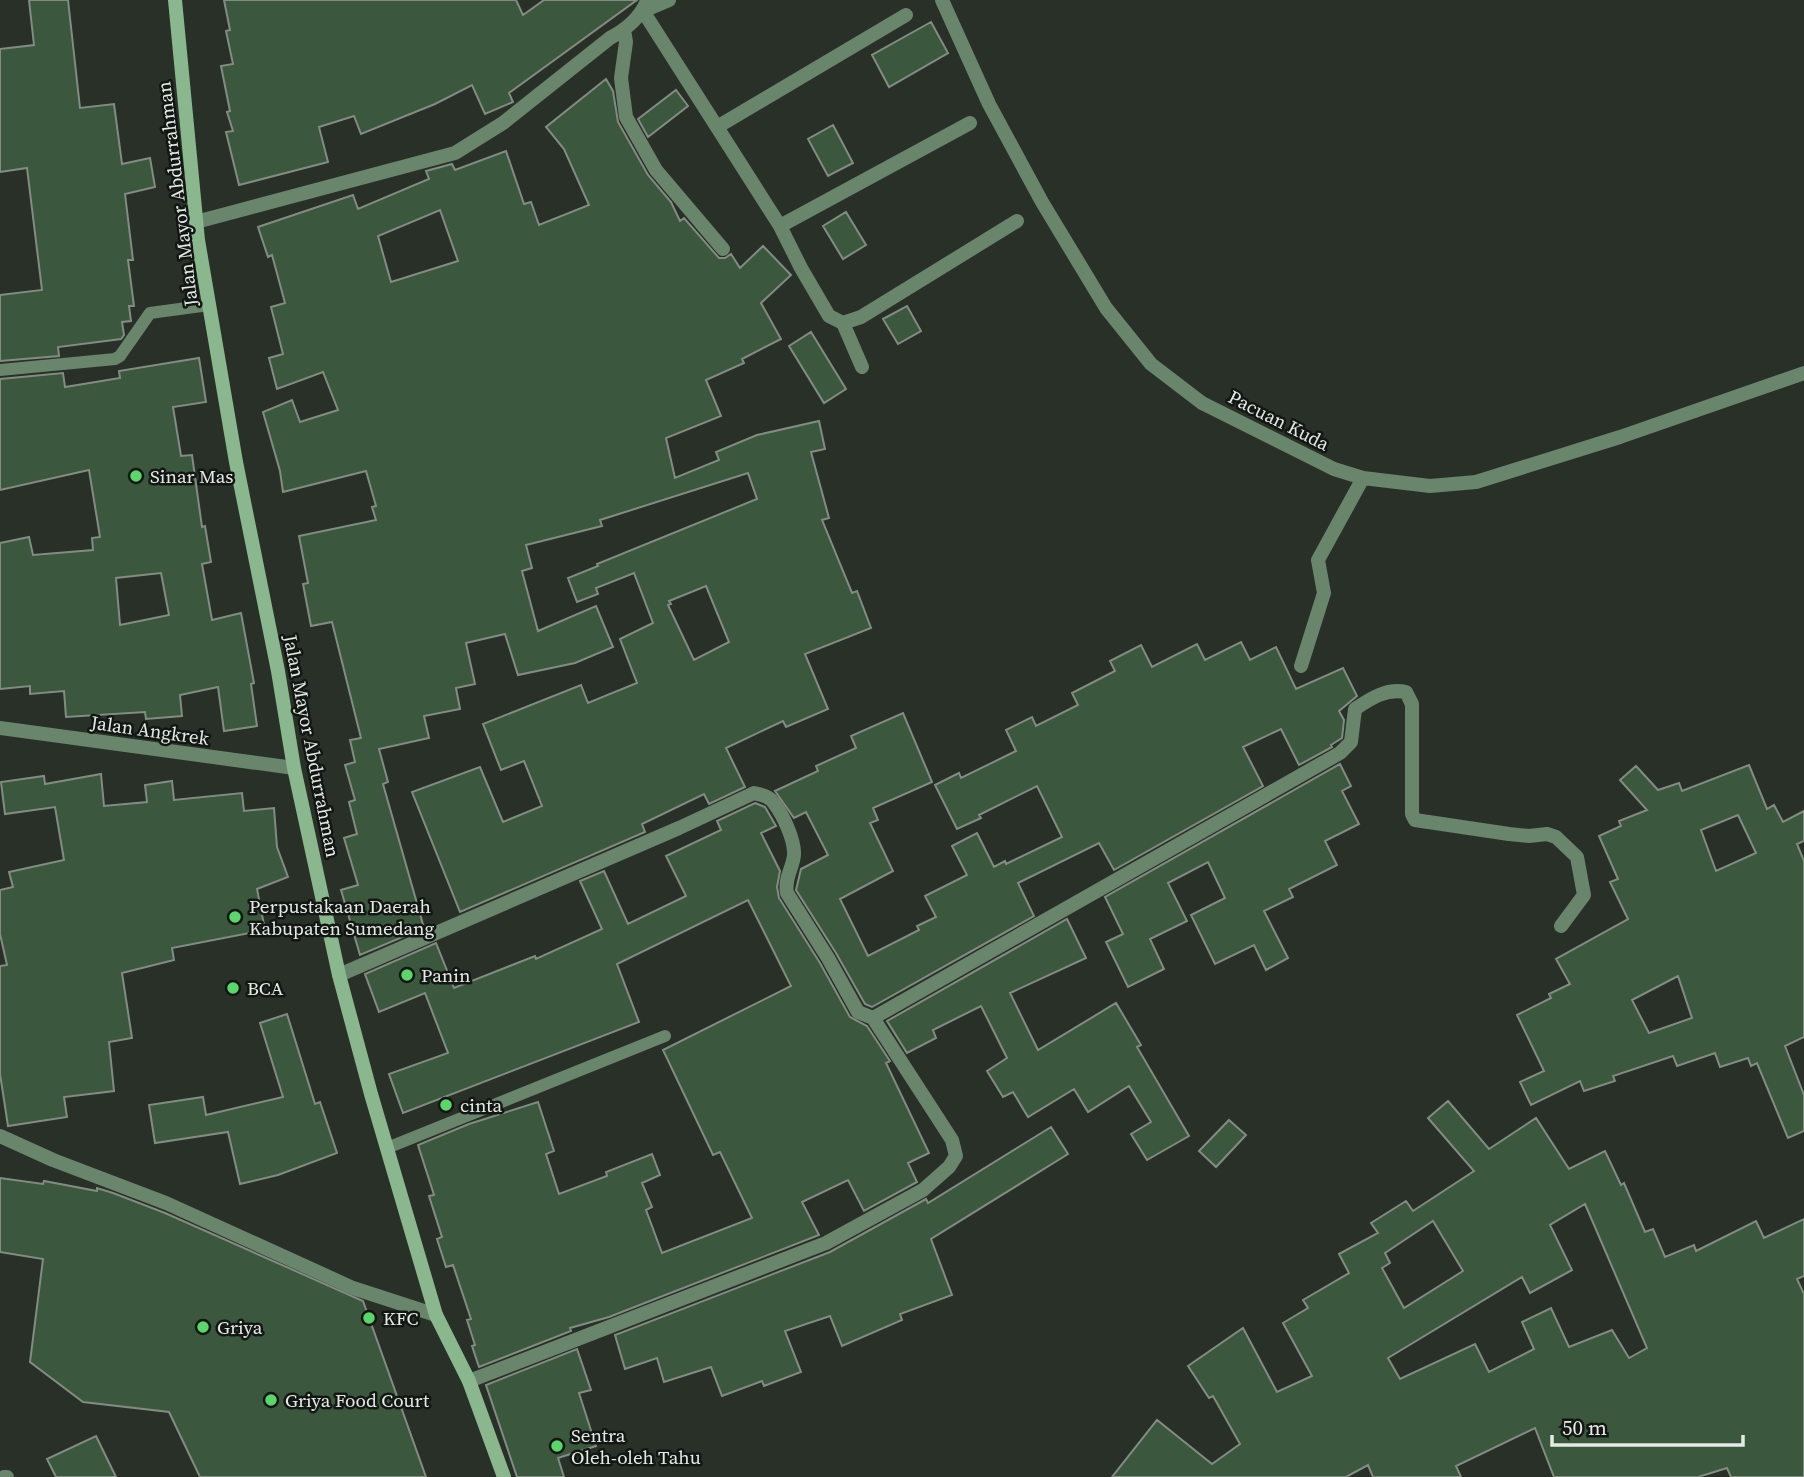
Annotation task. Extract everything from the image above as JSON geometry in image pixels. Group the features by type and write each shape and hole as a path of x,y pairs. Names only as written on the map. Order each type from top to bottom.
{"main road":[{"name":"Jalan Mayor Abdurrahman","path":"175,0 196,222 209,305 294,768 339,975 436,1315 469,1381 504,1477"}],"street":[{"path":"196,222 455,153 503,123 610,38 624,30 645,6 669,0"},
{"name":"Pacuan Kuda","path":"942,0 989,104 1042,202 1106,308 1151,363 1202,403 1334,469 1363,478 1430,486 1476,482 1620,437 1804,373"},
{"path":"645,6 780,226 829,316 843,323 862,367"},
{"path":"717,127 906,15"},
{"path":"624,30 626,42 621,78 626,117 656,170 723,250"},
{"path":"780,226 970,123"},
{"path":"843,323 861,317 1017,221"},
{"path":"1301,666 1325,593 1318,560 1363,478"},
{"path":"873,1017 1340,752 1351,742 1356,709 1368,700 1389,691 1406,692 1412,704 1412,814 1415,820 1509,834 1547,834 1556,837 1577,857 1584,895 1560,926"},
{"name":"Jalan Angkrek","path":"0,729 294,768"},
{"path":"339,975 754,793 764,795 773,801 793,843 794,857 786,882 787,893 858,1012 873,1017 952,1140 956,1156 949,1167 923,1190 825,1243 469,1381"},
{"path":"0,1136 53,1160 166,1203 353,1288 436,1315"}],"lane":[{"path":"0,370 115,359 120,356 150,313 209,305"},
{"path":"387,1148 665,1036"}],"building":[{"path":"29,0 68,0 80,108 114,104 122,164 150,158 155,187 125,194 133,260 128,260 134,306 129,306 131,321 122,322 124,335 121,339 58,347 59,356 0,361 0,295 42,290 27,168 0,172 0,49 34,45"},
{"path":"224,0 516,0 523,15 544,0 637,0 509,93 513,102 485,114 472,85 435,104 361,134 354,116 319,127 328,162 239,185 226,132 233,131 227,112 230,111 221,66 233,64 226,31 230,30"},
{"path":"931,22 948,53 889,87 872,55"},
{"path":"606,79 613,91 618,122 648,175 671,202 680,221 684,218 719,258 731,254 740,268 763,246 791,275 761,303 781,339 742,359 744,363 706,380 721,416 666,438 675,478 719,460 716,452 757,435 819,421 825,449 811,452 829,518 822,520 852,593 857,591 871,628 805,654 828,709 786,727 783,721 726,748 745,787 709,804 704,794 642,824 645,832 460,912 412,792 480,767 503,822 542,806 524,761 501,770 483,724 581,685 588,703 637,683 620,639 653,623 634,573 596,588 598,594 577,602 568,578 757,499 748,473 600,520 602,526 526,545 532,568 522,571 538,631 596,606 613,647 575,663 518,675 505,634 466,643 475,684 456,688 460,709 424,716 429,738 379,749 388,782 383,784 424,928 360,955 341,890 358,885 344,838 357,834 349,802 355,800 345,765 355,762 350,740 361,738 332,622 311,626 303,584 308,583 299,536 376,520 372,507 376,506 366,471 283,492 280,471 263,412 292,400 300,422 338,410 323,372 277,389 269,358 283,354 271,307 285,303 272,255 268,257 258,227 353,195 358,209 429,179 426,171 452,164 455,170 506,151 524,204 531,202 539,225 589,205 564,149 546,127","holes":["440,210 458,261 391,282 378,236","706,586 729,642 694,660 668,605 671,604 669,601"]},
{"path":"676,90 688,106 648,137 638,119"},
{"path":"833,125 853,163 828,176 808,139"},
{"path":"846,212 866,245 843,259 823,226"},
{"path":"907,306 921,331 898,344 883,319"},
{"path":"811,332 846,389 824,403 789,346"},
{"path":"199,358 206,402 173,407 181,456 192,455 202,527 205,526 211,562 202,564 212,620 241,613 254,683 251,684 257,726 224,731 218,687 180,695 182,716 146,719 145,712 66,717 64,691 30,694 30,686 0,689 0,543 29,537 33,555 93,550 92,538 100,537 89,470 0,490 0,379 63,373 65,387 120,378 119,371","holes":["161,573 169,615 120,625 116,578"]},
{"path":"1241,642 1250,660 1276,647 1296,689 1343,668 1357,696 1339,711 1344,720 1342,738 1331,745 1332,747 1299,765 1281,729 1243,747 1263,786 1114,870 1099,843 1018,883 1034,916 872,1007 865,1004 796,890 801,869 828,855 806,812 794,818 775,791 818,771 816,766 856,748 851,736 903,713 932,782 873,808 878,820 870,823 893,871 840,899 868,956 919,930 917,926 936,917 925,896 967,875 952,846 977,833 994,867 1062,837 1037,786 957,829 935,785 959,773 961,778 1016,751 1006,730 1032,717 1036,726 1078,705 1072,693 1115,671 1110,661 1141,645 1152,667 1197,644 1205,660"},
{"path":"1340,764 1351,786 1342,791 1359,824 1325,841 1337,865 1289,889 1293,897 1264,911 1288,958 1266,970 1254,945 1215,964 1191,915 1225,898 1208,862 1168,883 1187,921 1150,939 1164,969 1128,987 1106,942 1123,934 1105,897"},
{"path":"1749,765 1767,809 1774,805 1783,822 1804,811 1804,841 1797,844 1804,861 1804,1037 1785,1046 1804,1095 1804,1131 1788,1138 1757,1063 1751,1066 1748,1058 1720,1067 1715,1053 1677,1066 1673,1056 1613,1076 1615,1081 1584,1091 1580,1081 1531,1105 1520,1082 1544,1071 1517,1015 1551,998 1549,994 1570,984 1556,959 1628,919 1610,882 1618,879 1599,836 1621,826 1619,821 1647,810 1620,780 1636,766 1658,790 1679,783 1682,791","holes":["1738,815 1756,853 1716,871 1701,830","1678,976 1692,1018 1649,1033 1632,1000"]},
{"path":"101,774 104,806 147,802 145,785 172,781 174,800 242,793 244,811 274,808 277,847 288,877 257,889 265,930 172,948 174,960 122,973 132,1038 109,1042 114,1091 64,1097 67,1117 8,1126 0,1074 0,966 7,965 0,934 0,890 13,887 9,872 64,860 55,807 5,814 1,782 44,776 45,784"},
{"path":"755,803 765,807 776,826 761,833 780,871 777,887 779,898 850,1017 867,1026 890,1061 886,1063 929,1153 908,1163 917,1182 864,1211 848,1180 802,1202 819,1235 609,1317 570,1328 571,1331 479,1367 467,1320 471,1319 453,1265 446,1267 437,1239 442,1237 429,1196 434,1195 418,1145 469,1124 538,1102 554,1151 546,1154 559,1194 607,1176 606,1172 652,1154 660,1175 642,1183 652,1207 646,1210 662,1253 752,1218 720,1152 713,1155 663,1050 791,986 748,900 617,964 639,1022 403,1113 389,1074 448,1053 425,993 379,1012 365,974 436,943 454,988 535,956 536,959 602,929 580,881 604,871 628,924 686,896 666,856 721,830 717,821"},
{"path":"1067,919 1086,958 1010,993 1038,1050 1116,1003 1141,1045 1137,1047 1189,1136 1147,1160 1131,1134 1151,1122 1129,1086 1088,1112 1074,1089 1028,1117 1013,1092 1003,1097 987,1071 1007,1058 981,1006 933,1030 936,1038 907,1053 887,1021"},
{"path":"287,1014 315,1104 320,1102 337,1153 278,1175 240,1184 228,1132 155,1143 149,1105 203,1097 206,1115 283,1097 260,1023"},
{"path":"1448,1101 1489,1149 1536,1118 1569,1169 1605,1151 1621,1185 1624,1183 1645,1232 1653,1229 1665,1257 1694,1245 1696,1251 1756,1221 1764,1238 1804,1219 1804,1276 1797,1279 1804,1294 1804,1477 1731,1477 1727,1468 1698,1477 1554,1477 1535,1428 1456,1466 1461,1477 1373,1477 1368,1465 1346,1477 1112,1477 1157,1420 1212,1464 1240,1444 1213,1396 1209,1398 1188,1366 1243,1328 1277,1392 1312,1376 1283,1323 1308,1308 1303,1300 1349,1273 1339,1254 1378,1233 1371,1223 1406,1201 1413,1211 1474,1171 1428,1118","holes":["1585,1204 1647,1348 1629,1358 1612,1330 1569,1347 1551,1308 1522,1322 1534,1349 1489,1372 1475,1344 1400,1379 1388,1358 1522,1277 1530,1293 1572,1270 1550,1225","1433,1221 1463,1271 1404,1308 1382,1268 1390,1263 1385,1253"]},
{"path":"1229,1120 1246,1135 1216,1167 1199,1151"},
{"path":"1051,1127 1068,1154 931,1239 952,1295 900,1314 902,1320 842,1346 830,1316 785,1331 801,1372 764,1386 762,1381 722,1396 711,1367 664,1382 657,1358 625,1369 615,1335 830,1252 926,1199 928,1203"},
{"name":"Griya","path":"0,1178 43,1184 44,1181 97,1191 97,1188 113,1193 165,1213 363,1301 426,1477 200,1477 169,1412 83,1402 30,1362 43,1259 0,1252"},
{"path":"577,1349 591,1390 579,1393 596,1446 558,1458 564,1477 517,1477 486,1385"},
{"path":"96,1436 116,1477 56,1477 47,1459"}],"place":[{"name":"Sinar Mas","path":"136,476"},
{"name":"Perpustakaan Daerah Kabupaten Sumedang","path":"235,917"},
{"name":"Panin","path":"407,975"},
{"name":"BCA","path":"233,988"},
{"name":"cinta","path":"446,1105"},
{"name":"KFC","path":"369,1318"},
{"name":"Griya","path":"203,1327"},
{"name":"Griya Food Court","path":"271,1400"},
{"name":"Sentra Oleh-oleh Tahu","path":"557,1446"}]}
